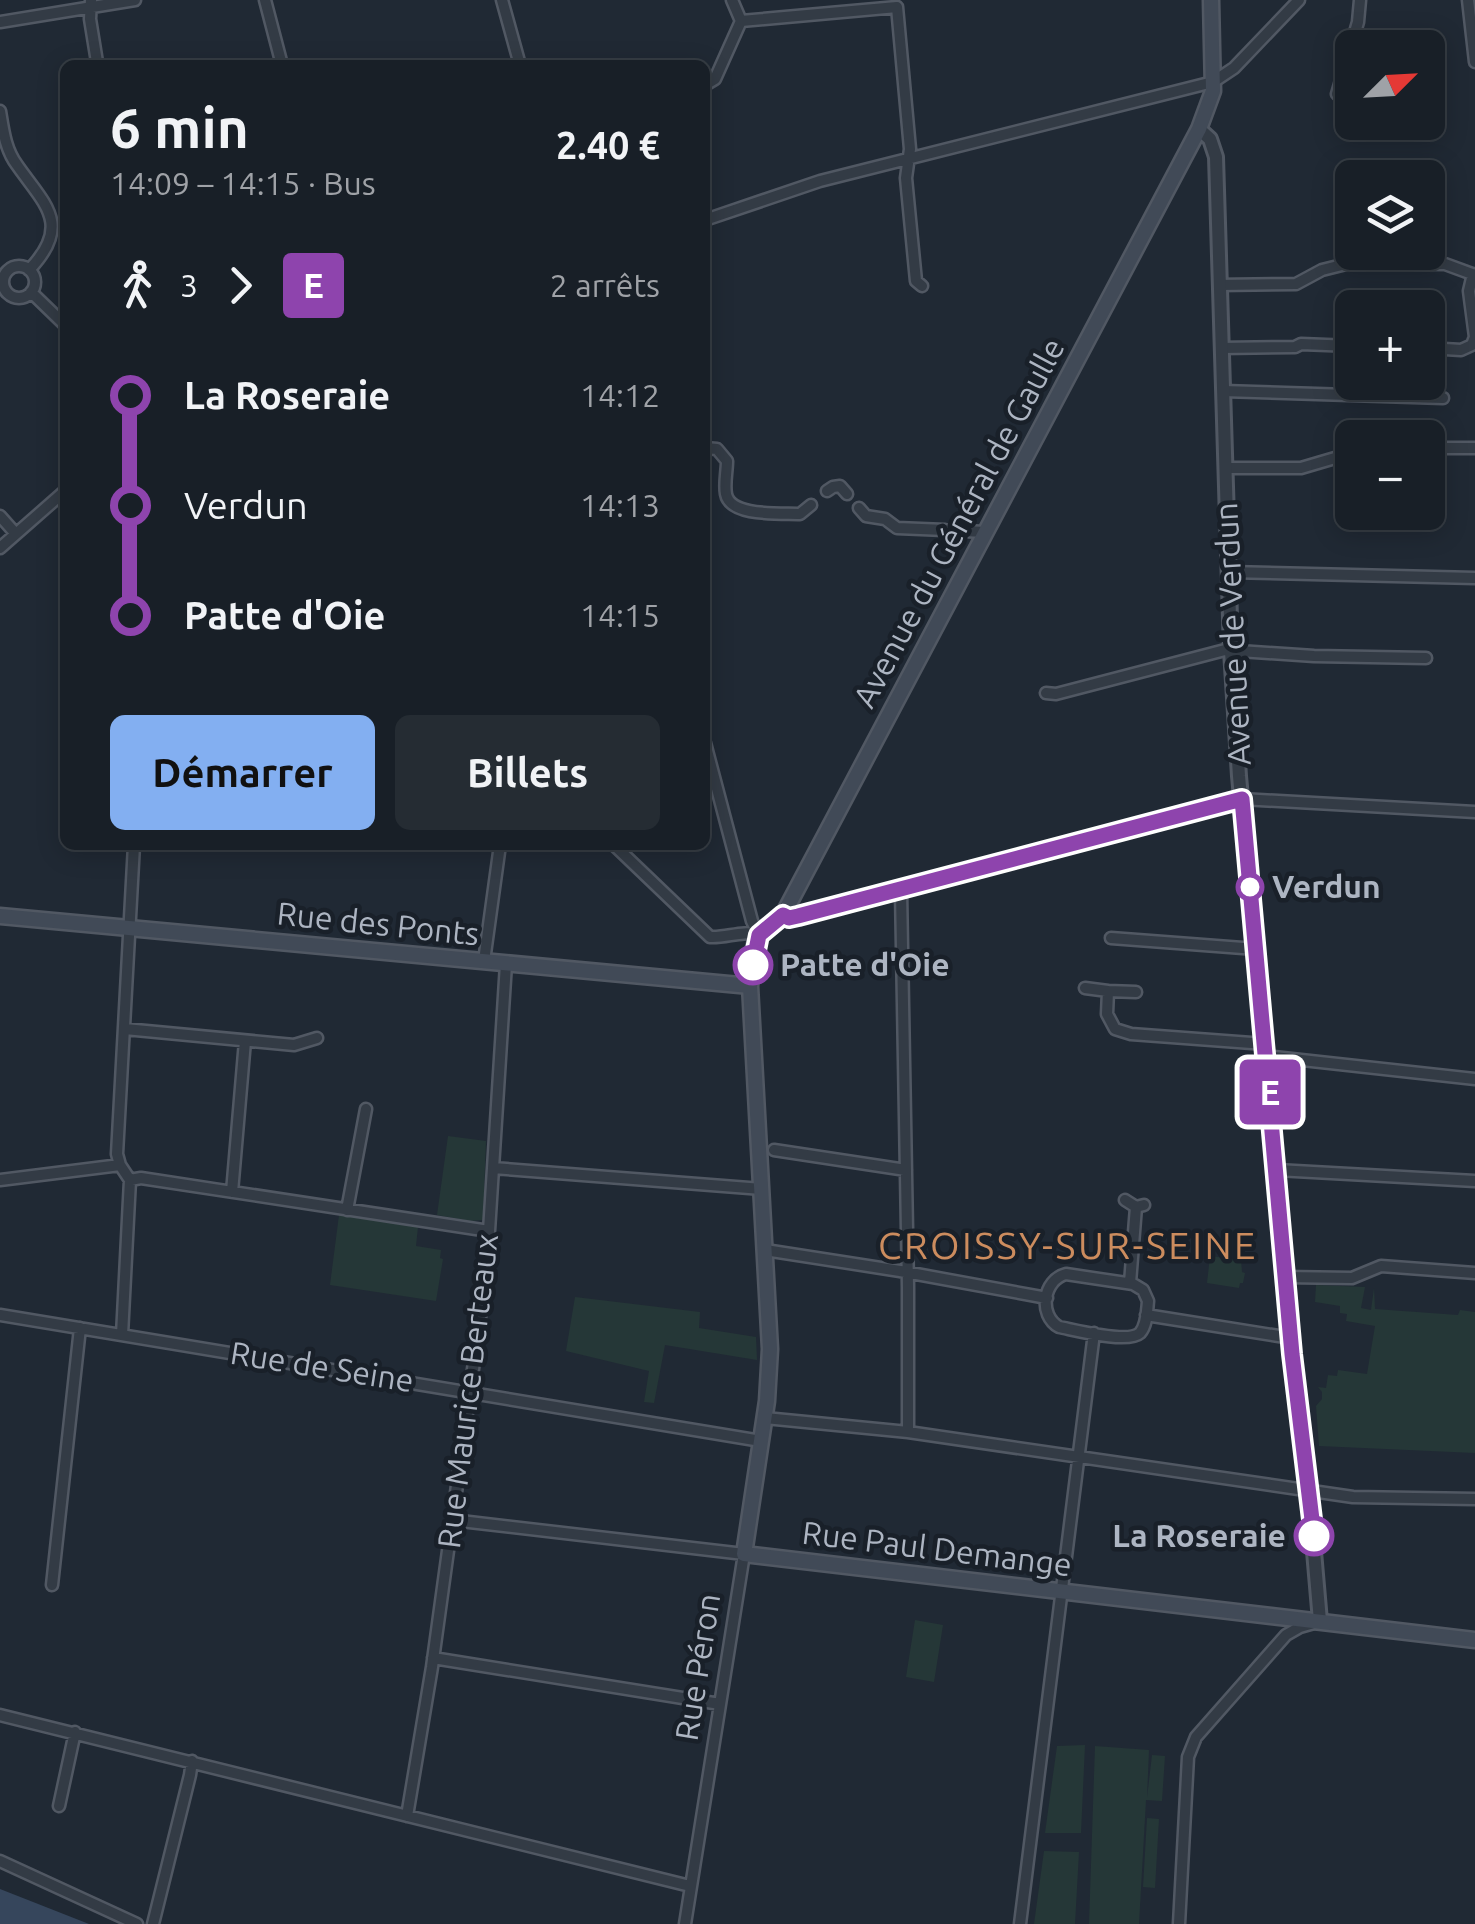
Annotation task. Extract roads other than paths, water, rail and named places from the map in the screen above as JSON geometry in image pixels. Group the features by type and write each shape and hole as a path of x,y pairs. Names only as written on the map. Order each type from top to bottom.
{"main road":[{"name":"Avenue du Général de Gaulle","path":"759,935 783,915 1199,129 1212,98 1212,0"},
{"name":"Rue des Ponts","path":"0,916 750,986"},
{"name":"Rue Péron","path":"744,1554 765,1418 770,1349 750,986 759,935"},
{"name":"Rue Paul Demange","path":"744,1554 1475,1640"}],"street":[{"path":"0,22 90,4 135,0"},
{"path":"265,0 281,60"},
{"path":"502,0 519,60"},
{"path":"710,83 716,80 740,21 732,0"},
{"path":"710,218 820,181 1213,82 1234,68 1299,0"},
{"path":"1356,30 1360,0"},
{"path":"1468,0 1475,62"},
{"path":"740,21 899,3 910,148 906,178 916,280 922,286"},
{"path":"90,4 97,60"},
{"path":"0,111 10,154 44,200 50,221 49,242 29,270"},
{"name":"Avenue de Verdun","path":"1199,129 1210,139 1216,157 1228,572 1242,799 1320,1622"},
{"path":"1220,285 1296,284 1322,270 1350,264 1445,264 1474,274 1470,291 1475,337 1472,345 1461,350 1445,349"},
{"path":"15,266 29,270 34,283 31,292 4,298 3,269 15,266"},
{"path":"31,292 60,320"},
{"path":"1221,348 1335,345"},
{"path":"1223,391 1335,395"},
{"path":"710,448 717,449 727,461 726,494 730,504 739,510 800,514 810,506"},
{"path":"1445,448 1475,448"},
{"path":"1225,468 1301,468 1335,458"},
{"path":"827,492 840,486 847,494"},
{"path":"0,548 60,496"},
{"path":"859,508 866,516 885,519 897,528 945,530"},
{"path":"0,516 16,534"},
{"path":"964,531 985,532"},
{"path":"1228,572 1475,578"},
{"path":"1046,693 1056,694 1225,650 1426,658"},
{"path":"710,762 759,935"},
{"path":"783,915 789,918 901,891 1242,799 1475,812"},
{"path":"122,1335 130,1180 118,1154 134,850"},
{"path":"484,962 499,850"},
{"path":"619,850 710,938 742,932 759,935"},
{"path":"901,891 908,1432"},
{"path":"1111,938 1256,949"},
{"name":"Rue Maurice Berteaux","path":"406,1816 433,1658 489,1231 506,964"},
{"path":"1085,988 1136,992"},
{"path":"1108,991 1107,1014 1116,1029 1131,1034 1475,1079"},
{"path":"125,1029 294,1046 317,1038"},
{"path":"232,1192 246,1041"},
{"path":"348,1210 366,1109"},
{"path":"774,1150 906,1170"},
{"path":"0,1180 120,1165"},
{"path":"493,1168 762,1189"},
{"path":"1277,1170 1475,1181"},
{"path":"130,1180 141,1178 489,1231"},
{"path":"1125,1200 1140,1206 1130,1284"},
{"path":"766,1250 1047,1298"},
{"path":"1285,1277 1352,1278 1381,1266 1475,1273"},
{"path":"1064,1274 1130,1284 1141,1288 1148,1301 1142,1330 1133,1337 1059,1327 1051,1323 1046,1313 1052,1281 1064,1274"},
{"name":"Rue de Seine","path":"0,1315 761,1441"},
{"path":"1146,1315 1291,1338"},
{"path":"52,1584 80,1328"},
{"path":"1020,1924 1094,1333"},
{"path":"765,1418 908,1432 1353,1496 1475,1499"},
{"name":"Rue Paul Demange","path":"452,1520 744,1554"},
{"name":"Rue Péron","path":"685,1924 744,1554"},
{"path":"1179,1924 1188,1757 1196,1736 1286,1635 1320,1622"},
{"path":"433,1658 720,1704"},
{"path":"0,1715 690,1886"},
{"path":"59,1806 75,1732"},
{"path":"153,1924 192,1761"},
{"path":"0,1861 137,1924"}],"water":[{"path":"0,1889 89,1924 0,1924"}],"place":[{"name":"Verdun","path":"1250,887"},
{"name":"Patte d'Oie","path":"753,965"},
{"name":"La Roseraie","path":"1314,1536"}],"district":[{"name":"CROISSY-SUR-SEINE","path":"1068,1246"}]}
